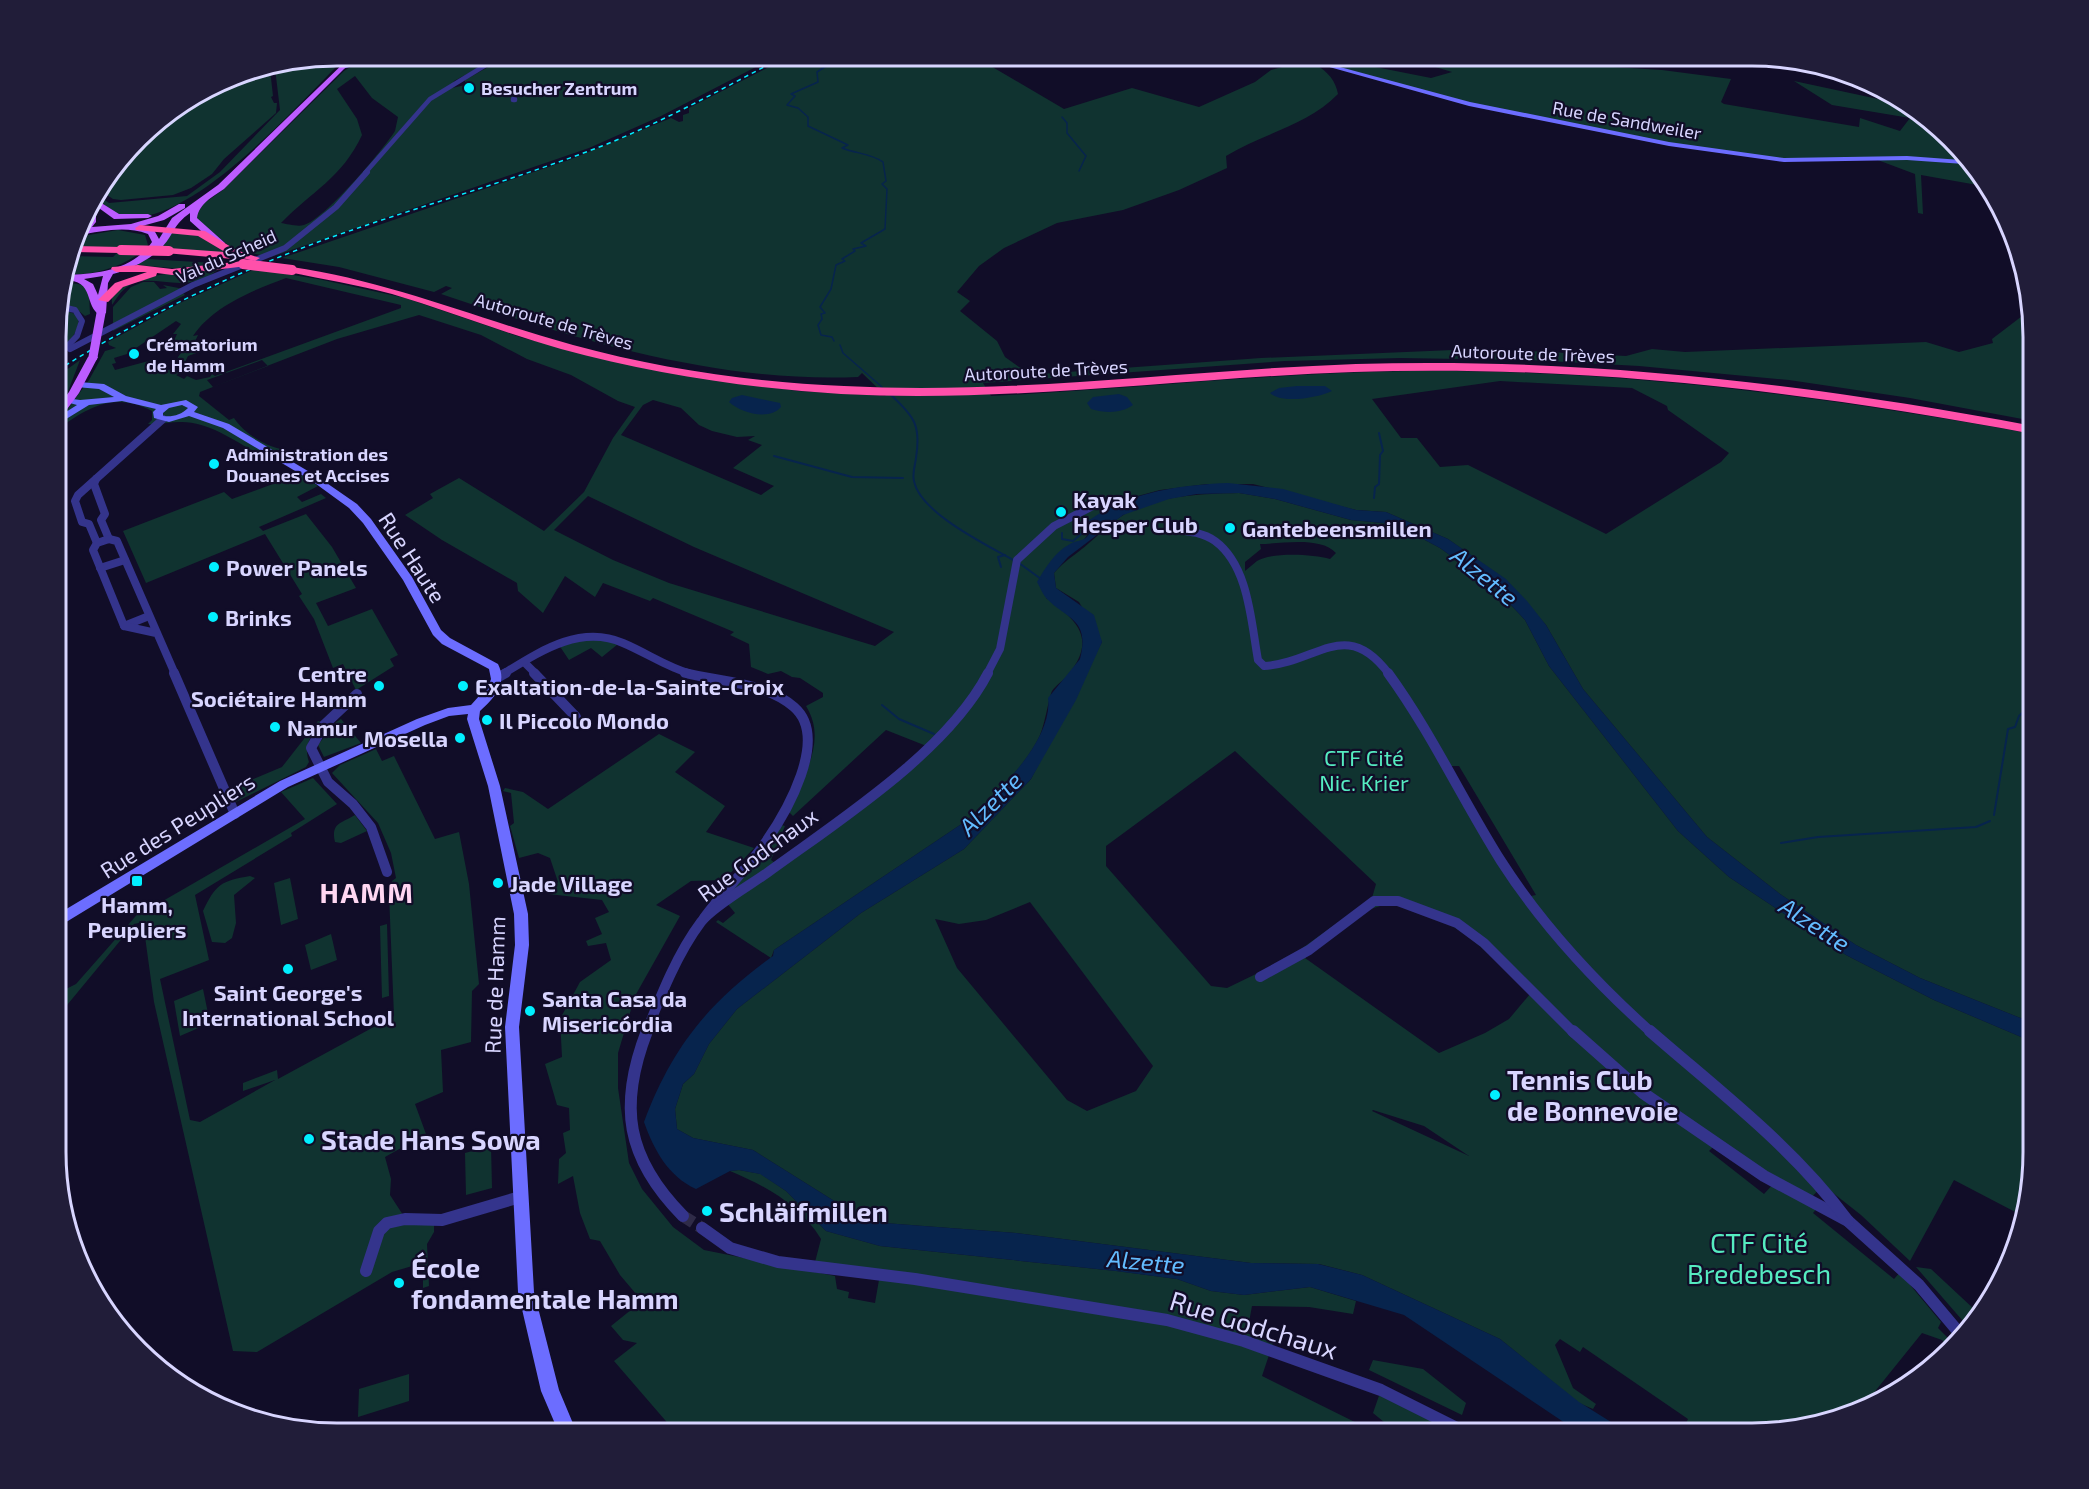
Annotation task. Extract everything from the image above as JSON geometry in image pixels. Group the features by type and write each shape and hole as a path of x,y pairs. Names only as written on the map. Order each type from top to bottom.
{"highway":[{"path":"136,227 168,228 201,233 232,252 255,258"},
{"name":"Autoroute de Trèves","path":"80,249 255,258 395,291 589,353 692,374 880,392 987,389 1357,368 1522,369 1713,381 2023,423"},
{"name":"Autoroute de Trèves","path":"79,254 119,252"},
{"name":"Autoroute de Trèves","path":"166,254 297,268"},
{"path":"104,300 114,288 131,279 243,264"},
{"path":"113,270 138,268 172,272"},
{"name":"Autoroute de Trèves","path":"1982,417 2023,427"}],"main road":[{"path":"222,245 195,221 192,215 197,207 221,187 346,66"},
{"name":"Rue de Sandweiler","path":"1330,66 1480,106 1678,145 1784,160 1906,158 1959,162"},
{"path":"136,227 161,218 234,173"},
{"path":"73,277 113,270 146,255 160,244 168,228 186,210 221,187"},
{"path":"101,204 112,215 123,217 150,216 184,204"},
{"path":"99,207 106,221 118,226"},
{"path":"89,228 136,227 151,232 156,238 154,246 146,255"},
{"path":"66,404 79,386 93,357 104,300 104,283 113,270"},
{"path":"72,279 90,286 101,313"},
{"name":"Rue Haute","path":"79,386 101,386 123,399 162,408 187,402 193,407 189,413 226,426 315,479 353,506 367,521 408,579 437,632 446,641 489,663 497,672 497,678"},
{"name":"Rue Haute","path":"69,400 88,402 123,399"},
{"name":"Rue Haute","path":"66,416 88,402"},
{"path":"162,408 158,415 163,419 176,419 189,413"},
{"path":"474,709 492,692 497,678"},
{"name":"Rue des Peupliers","path":"66,916 284,784 448,712 474,709"},
{"name":"Rue de Hamm","path":"474,709 473,719 495,786 521,914 522,945 512,1027 526,1292 550,1391 564,1423"}],"street":[{"path":"479,66 482,70"},
{"name":"Val du Scheid","path":"70,349 193,285 285,248 336,207 430,99 487,66"},
{"path":"66,348 77,336 82,321 75,310 68,308"},
{"path":"75,501 83,489 163,419"},
{"path":"75,501 82,522 89,524 101,520 105,514 96,494 94,484 96,479"},
{"path":"75,501 96,494"},
{"name":"Rue Godchaux","path":"683,1216 667,1201 655,1183 639,1148 629,1106 636,1069 656,1009 676,963 702,920 871,797 957,721 976,696 1000,649 1007,621 1014,566 1030,546 1054,526 1091,507"},
{"path":"101,520 109,539"},
{"path":"89,524 97,543"},
{"path":"1171,529 1192,529 1212,537 1239,570 1258,660 1264,666 1274,667 1297,661 1329,644 1339,642 1359,647 1379,662 1433,739 1485,836 1528,900 1576,958 1615,999 1785,1146 1823,1185 1848,1221 1919,1285 1957,1330"},
{"path":"93,534 105,530"},
{"path":"124,626 93,550 97,543 109,539 117,541 235,814"},
{"path":"100,568 125,560"},
{"path":"124,626 149,616"},
{"path":"124,626 156,633"},
{"path":"497,678 552,646 578,637 615,638 672,670 774,695 793,704 808,724 808,753 778,824 760,851 719,896 702,920"},
{"path":"524,662 576,717"},
{"path":"357,694 333,713 315,737 311,748 319,768 333,787 353,804 370,826 380,846 387,872"},
{"path":"1260,977 1309,950 1374,901 1387,899 1427,910 1457,923 1484,943 1607,1064 1643,1093 1764,1176 1848,1221"},
{"path":"366,1271 379,1231 387,1223 405,1218 442,1220 520,1197"},
{"name":"Rue Godchaux","path":"702,1228 730,1248 778,1262 904,1278 1167,1320 1244,1341 1381,1390 1447,1423"}],"green space":[{"path":"337,66 243,158 211,184 179,204 149,215 122,216 102,203 104,199 109,203 187,196 220,172 280,110 276,73 302,68"},
{"path":"352,66 480,67 454,81 452,88 465,85 465,80 490,66 758,66 661,116 589,148 271,257 234,250 197,219 196,216 203,204 223,190 344,71","holes":["355,76 372,98 398,117 395,131 366,168 325,211 302,226 281,223 336,173 354,150 362,135 357,119 337,89"]},
{"path":"771,66 991,66 1064,109 1132,88 1199,107 1255,82 1271,70 1286,66 1318,66 1331,77 1338,94 1326,105 1299,122 1226,156 1227,168 1179,190 1123,210 1057,223 1004,248 979,266 957,292 970,301 960,311 997,341 1005,357 1019,367 1040,374 1261,358 1453,350 1508,350 1626,356 1652,349 1685,352 1926,342 1959,352 1993,343 1992,339 2022,316 2023,419 1910,398 1789,380 1639,366 1530,360 1400,358 1285,361 983,383 991,396 1358,372 1490,372 1568,375 1646,380 1801,397 2023,432 2023,1019 1920,978 1856,945 1780,894 1707,837 1583,689 1546,625 1506,580 1448,539 1386,512 1356,510 1253,484 1207,484 1160,490 1134,497 1088,521 1086,519 1078,523 1090,532 1082,542 1073,544 1060,555 1046,598 1074,622 1080,631 1082,650 1069,674 1052,691 1044,724 1034,747 997,792 966,821 774,950 771,958 716,922 718,920 723,923 735,913 722,897 781,825 785,826 771,860 778,865 929,747 886,730 793,816 788,811 806,772 814,746 815,732 806,706 823,697 823,693 800,678 792,677 781,671 768,674 751,667 749,644 730,635 734,632 653,598 650,601 603,583 595,597 565,576 543,613 518,591 517,583 442,540 405,515 433,498 430,494 459,478 544,531 584,492 613,438 635,407 618,401 571,375 527,359 481,335 419,315 337,339 268,366 262,360 207,380 213,387 200,392 199,396 229,420 234,418 254,438 281,449 265,458 203,425 180,422 148,424 152,420 152,411 139,405 114,402 103,404 66,424 66,411 89,380 105,351 116,348 108,342 180,303 255,269 318,279 405,298 523,338 643,368 797,391 886,396 862,373 858,377 804,377 751,373 646,355 542,327 441,294 452,288 446,286 434,292 339,267 282,258 569,160 671,118 679,122 683,121 683,115 689,113 689,108","holes":["286,278 401,305 401,308 215,376 212,374 210,377 196,380 187,376 184,379 176,375 186,370 182,368 188,356 205,350 191,350 198,335 193,336 211,316 235,300","176,321 181,324 173,334 177,334 171,347 187,345 178,357 176,369 159,371 156,359 115,370 112,364 116,363 114,358 140,350 136,348","1500,381 1632,388 1667,406 1668,410 1729,453 1721,462 1606,534 1468,465 1440,467 1417,438 1401,438 1372,399","653,400 681,408 699,425 712,431 737,437 755,436 748,440 762,445 733,468 774,486 761,495 621,435 643,405","588,496 694,547 894,632 875,646 669,583 613,560 554,530"]},
{"path":"1330,66 1370,66 1431,78 1452,72 1432,66 1614,66 1731,79 1721,102 1724,104 1859,127 1860,118 1900,131 1910,118 1832,105 1794,81 1884,100 1917,122 1931,133 1956,158 1975,185 1921,175 1923,214 1918,213 1915,174 1875,159 1780,159 1655,141 1491,108"},
{"path":"271,74 273,96 271,97 274,103 277,103 276,113 224,159 212,174 191,188 173,195 113,199 107,195 122,172 158,133 217,94"},
{"path":"118,230 145,235 148,245 140,253 121,264 99,271 73,274 78,256 113,257 117,253 80,251 119,251 123,247 81,247 86,235"},
{"path":"170,232 198,236 226,251 222,253 161,248"},
{"path":"147,259 214,263 184,269 136,265"},
{"path":"220,268 194,282 136,282 125,289 112,305 114,291 133,281 164,274"},
{"path":"143,282 154,282 160,289 167,288 163,285 189,290 183,293 185,295 113,331 113,307 131,287"},
{"path":"71,283 84,285 89,294 90,314 85,316 68,305"},
{"path":"67,311 78,315 78,326 66,344"},
{"path":"80,360 66,395 66,370"},
{"path":"300,474 318,486 297,497 302,502 321,494 326,498 259,527 263,531 306,514 332,547 356,588 316,603 328,626 372,609 398,655 390,659 394,666 356,690 343,664 333,668 314,619 299,596 302,594 265,534 146,583 123,531 224,492 232,499"},
{"path":"1239,493 1275,499 1351,520 1383,523 1408,531 1440,548 1494,587 1525,620 1549,666 1678,831 1729,877 1846,955 1934,1000 2023,1038 2023,1152 2021,1187 2016,1213 1954,1180 1910,1261 1861,1215 1823,1185 1809,1200 1819,1206 1813,1213 1894,1279 1902,1270 1906,1280 1941,1322 1938,1328 1949,1339 1945,1343 1942,1340 1922,1333 1872,1395 1839,1409 1787,1421 1686,1423 1688,1419 1583,1347 1580,1352 1560,1339 1555,1345 1573,1388 1596,1404 1593,1409 1579,1403 1500,1339 1362,1275 1319,1264 1251,1263 1016,1233 884,1223 855,1214 753,1150 693,1138 677,1129 675,1109 683,1084 694,1074 709,1044 737,1009 861,913 964,849 1031,779 1102,642 1079,602 1056,588 1054,573 1062,564 1125,514 1166,499","holes":["1289,542 1320,544 1336,553 1330,559 1303,555 1272,556 1257,561 1245,571 1245,562 1261,549 1260,544","1235,751 1376,884 1372,898 1287,959 1227,988 1211,986 1106,866 1106,846","1449,766 1459,766 1536,895 1526,897","1030,902 1153,1066 1136,1091 1087,1111 1067,1100 957,968 935,919 959,924 986,920","1386,904 1429,914 1466,935 1483,948 1530,994 1509,1019 1485,1033 1439,1053 1305,958 1368,910","1372,1111 1424,1126 1469,1156","1715,1145 1775,1182 1764,1194 1709,1151"]},
{"path":"587,638 609,640 618,644 602,657 591,648 569,660 559,645"},
{"path":"341,719 361,743 324,757 318,745 335,723"},
{"path":"318,721 322,722 309,740 307,756 309,762 306,767 236,802 230,789 282,767"},
{"path":"659,734 695,752 675,772 725,806 706,832 754,848 724,880 691,881 656,905 680,916 635,996 618,1053 618,1088 629,1163 642,1189 673,1227 704,1250 835,1276 837,1289 849,1292 848,1298 875,1303 880,1274 814,1266 821,1239 813,1227 781,1198 730,1171 739,1170 761,1174 786,1191 826,1231 880,1246 1177,1279 1211,1291 1244,1295 1310,1287 1356,1301 1353,1314 1309,1307 1252,1306 1247,1333 1273,1343 1262,1376 1357,1423 668,1423 614,1361 637,1343 623,1340 611,1326 642,1301 620,1275 600,1241 590,1239 580,1213 573,1176 558,1184 559,1159 566,1153 563,1133 570,1130 569,1108 557,1105 545,1064 562,1057 560,1019 580,982 611,960 606,943 588,946 586,941 602,934 595,918 609,912 602,900 548,894 558,882 550,858 538,853 519,858 510,826 514,823 511,793 503,791 505,788 523,792 548,809"},
{"path":"376,749 382,761 394,756 435,839 459,832 469,884 479,984 472,991 471,1042 441,1050 443,1092 415,1104 426,1134 385,1157 391,1179 390,1195 405,1218 434,1221 434,1232 427,1244 429,1286 423,1288 423,1267 419,1268 419,1264 392,1272 257,1352 233,1351 154,1002 143,922 134,924 66,1006 66,989 76,984 149,901 149,909 305,819 281,792 313,778 337,804 291,833 292,836 195,895 209,960 160,979 190,1120 200,1122 275,1080 243,1091 243,1083 277,1070 278,1079 394,1016 389,894 392,881 396,878 391,853 378,823 332,773 340,765"},
{"path":"355,815 367,831 341,843 335,842 336,827"},
{"path":"250,876 255,878 234,895 236,923 232,938 225,943 212,942 203,911 212,895 220,885 226,882"},
{"path":"290,878 298,919 281,925 274,883"},
{"path":"387,924 389,996 382,998 380,926"},
{"path":"331,934 337,960 311,970 305,945"},
{"path":"203,989 210,1023 180,1036 174,1001"},
{"path":"491,1146 492,1188 466,1195 465,1153"},
{"path":"2005,1247 1995,1272 1984,1292"},
{"path":"1916,1267 1931,1269 1973,1308 1963,1322"},
{"path":"1373,1360 1423,1369 1466,1403 1462,1415 1369,1370"},
{"path":"409,1374 409,1401 358,1417 359,1389"},
{"path":"1381,1390 1447,1423 1385,1423 1373,1413"}],"water":[{"path":"1325,386 1332,391 1309,398 1291,399 1270,393 1279,388"},
{"path":"1119,394 1127,397 1133,405 1123,410 1107,412 1091,409 1087,403 1093,397"},
{"path":"742,395 780,403 781,407 770,414 755,414 729,402 732,398"},
{"name":"Alzette","path":"1228,483 1283,489 1356,510 1386,512 1448,539 1506,579 1527,601 1546,625 1583,689 1707,837 1780,894 1856,945 1920,978 2023,1019 2023,1038 1934,1000 1846,955 1729,877 1678,831 1549,666 1525,620 1494,587 1440,548 1408,531 1383,523 1351,520 1275,499 1239,493 1197,494 1169,499 1123,515 1068,557 1054,573 1056,588 1094,615 1102,642 1076,700 1031,779 964,849 861,913 737,1009 709,1044 694,1074 683,1084 675,1109 677,1129 693,1138 753,1150 855,1214 884,1223 1016,1233 1251,1263 1318,1264 1362,1275 1500,1339 1579,1402 1612,1423 1565,1423 1404,1315 1310,1287 1244,1295 1211,1291 1177,1279 880,1246 826,1231 786,1191 760,1174 739,1170 730,1171 696,1189 686,1184 663,1161 648,1132 644,1122 667,1071 680,1049 711,1009 750,973 773,956 774,950 966,821 1020,766 1042,731 1047,714 1048,698 1080,659 1082,636 1079,628 1047,599 1037,582 1055,556 1073,542 1086,538 1090,532 1086,529 1088,521 1104,511 1137,497 1191,486"}],"waterway":[{"path":"826,66 817,72 818,82 791,94 795,96 787,105 798,108 808,117 808,126 848,145 842,148 883,162 886,181 882,184 887,189 885,229 861,243 866,246 853,249 855,251 842,259 845,261 836,265 831,289 820,307 825,313 821,314 822,319 818,325 821,335 832,337 834,341"},
{"path":"1062,117 1067,123 1067,133 1086,156 1079,171"},
{"path":"840,345 843,353 882,387"},
{"path":"891,395 911,416 917,430 913,476 919,493 928,505 956,527 1004,555"},
{"path":"1374,498 1375,487 1379,484 1380,455 1383,451 1379,433"},
{"path":"774,456 852,477 903,478"},
{"path":"1062,533 1062,539 1073,541 1087,529"},
{"path":"1001,567 998,557 1004,555"},
{"path":"1004,555 1013,560"},
{"path":"1019,563 1041,579"},
{"path":"882,705 899,719 934,734"},
{"path":"1994,815 2008,729 2015,727 2023,712"},
{"path":"1781,843 1818,837 1976,827 1990,821"}],"tunnel":[{"path":"683,1216 702,1228"}],"railway":[{"path":"66,365 185,299 251,269 318,242 602,146 672,115 766,66"}],"place":[{"name":"Besucher Zentrum","path":"469,88"},
{"name":"Crématorium de Hamm","path":"134,354"},
{"name":"Administration des Douanes et Accises","path":"214,464"},
{"name":"Kayak Hesper Club","path":"1061,512"},
{"name":"Gantebeensmillen","path":"1230,528"},
{"name":"Power Panels","path":"214,567"},
{"name":"Brinks","path":"213,617"},
{"name":"Centre Sociétaire Hamm","path":"379,686"},
{"name":"Exaltation-de-la-Sainte-Croix","path":"463,686"},
{"name":"Il Piccolo Mondo","path":"487,720"},
{"name":"Namur","path":"275,727"},
{"name":"Mosella","path":"460,738"},
{"name":"Hamm, Peupliers","path":"137,881"},
{"name":"Jade Village","path":"498,883"},
{"name":"Saint George's International School","path":"288,969"},
{"name":"Santa Casa da Misericórdia","path":"530,1011"},
{"name":"Tennis Club de Bonnevoie","path":"1495,1095"},
{"name":"Stade Hans Sowa","path":"309,1139"},
{"name":"Schläifmillen","path":"707,1211"},
{"name":"École fondamentale Hamm","path":"399,1283"}],"district":[{"name":"HAMM","path":"367,892"}],"park label":[{"name":"CTF Cité Nic. Krier","path":"1364,770"},
{"name":"CTF Cité Bredebesch","path":"1759,1258"}]}
